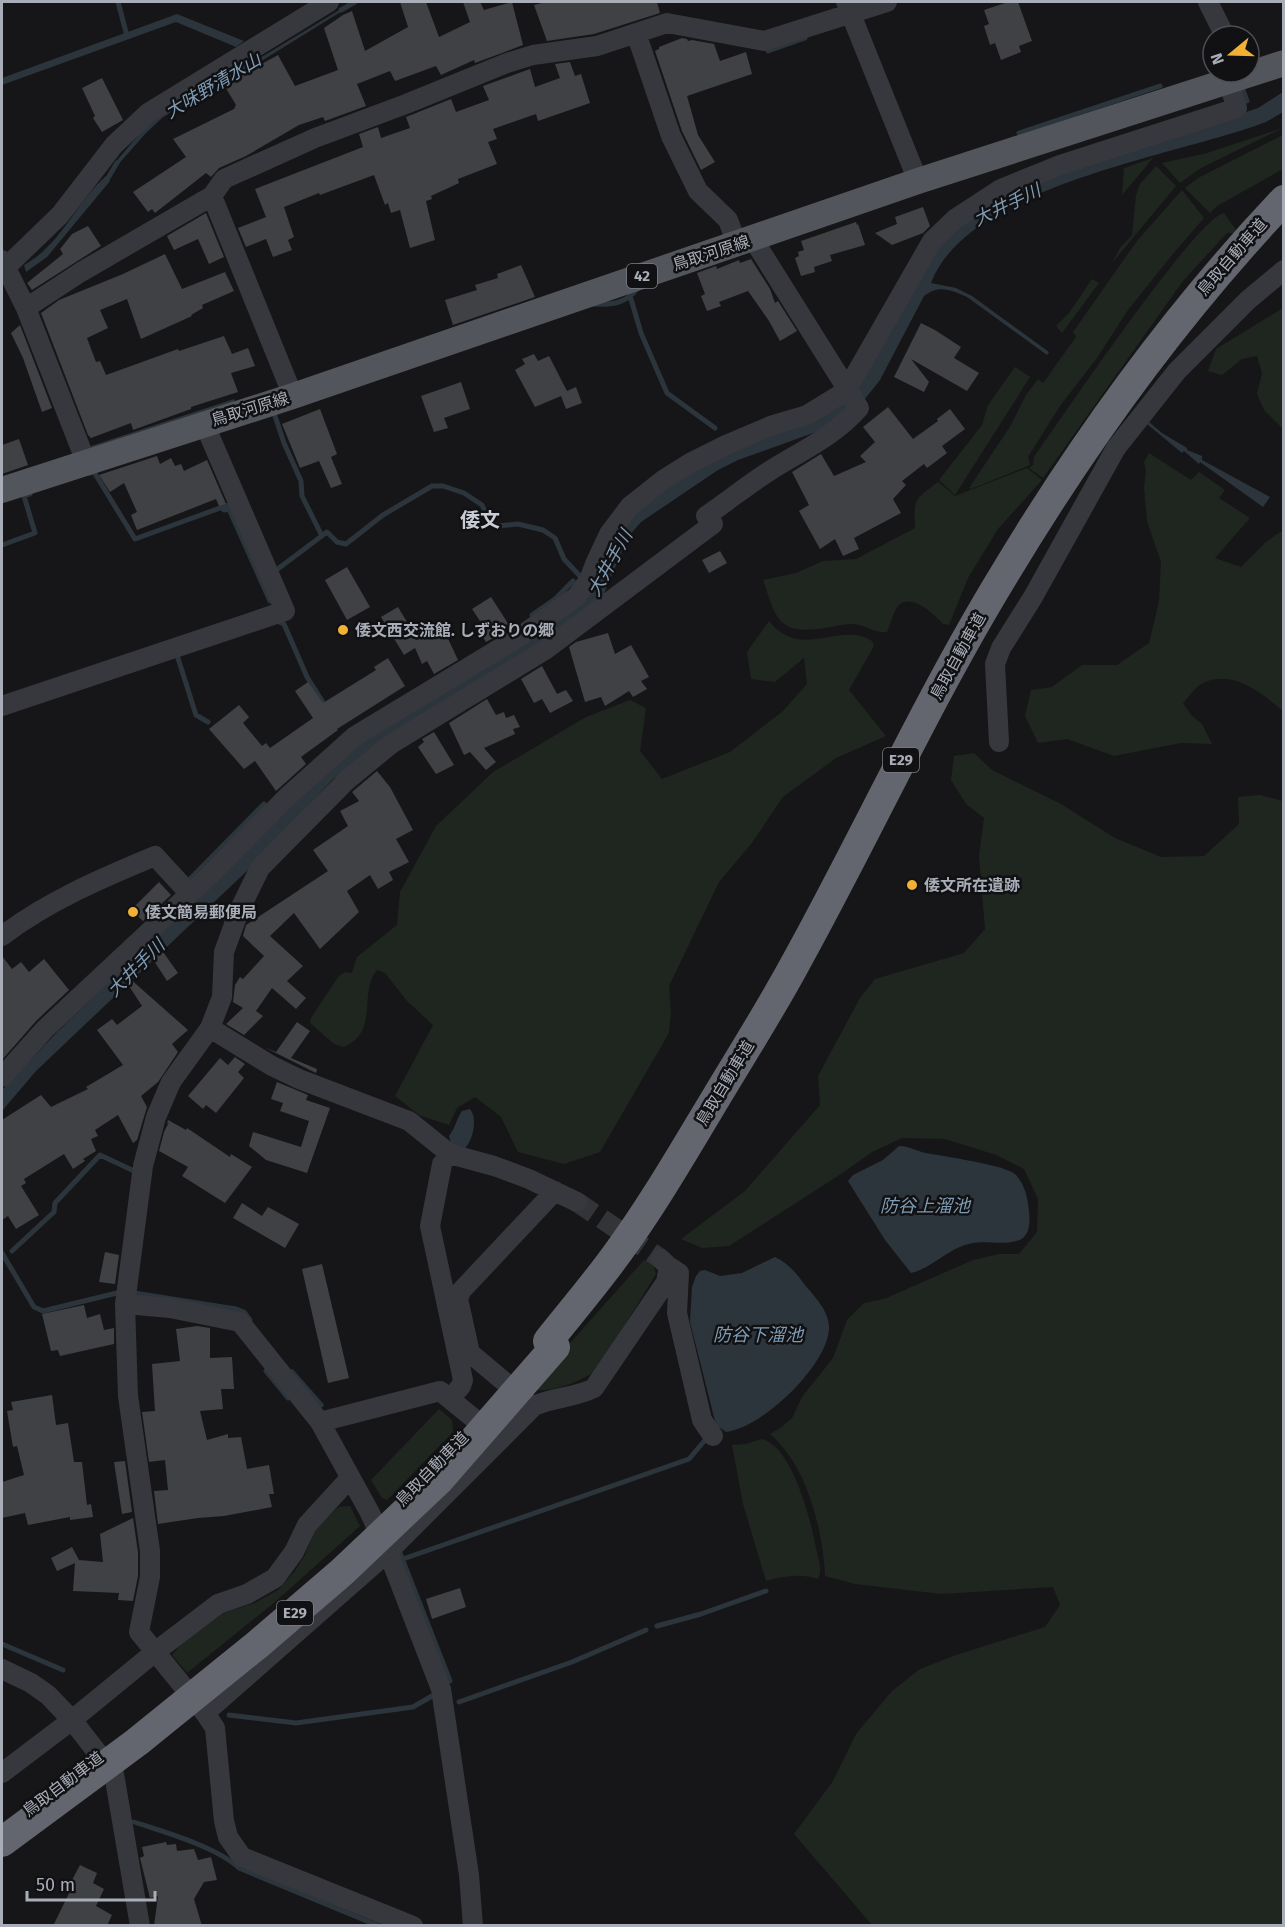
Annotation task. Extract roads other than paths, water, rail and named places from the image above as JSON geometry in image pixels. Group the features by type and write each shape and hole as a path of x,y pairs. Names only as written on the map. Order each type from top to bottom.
{"highway":[{"name":"鳥取自動車道","path":"2,1842 146,1734 257,1645 342,1572 440,1479 551,1344 617,1254 668,1177 795,964 934,697 1001,578 1062,482 1112,406 1169,331 1228,261 1284,200"},
{"name":"鳥取自動車道","path":"2,1830 252,1638 336,1563 432,1472 626,1262 679,1185 739,1089 853,880 946,702 1011,587 1121,415 1222,285 1284,216"}],"main road":[{"name":"鳥取河原線","path":"1261,70 1284,63"},
{"name":"鳥取河原線","path":"2,490 293,396 918,181 1215,84"}],"street":[{"path":"86,462 26,308 3,266 60,215 114,145 148,113 330,2"},
{"path":"26,308 81,272 212,196 224,179 315,138 507,63 597,45 667,22 764,41 848,7 887,2"},
{"path":"1208,2 1219,24"},
{"path":"848,7 918,181"},
{"path":"413,1926 242,1857 228,1838 214,1728 205,1713 139,1632 150,1577 150,1551 128,1396 125,1304 143,1166 156,1118 171,1082 210,1028 222,997 224,952 239,911 260,868 346,781 391,744 545,650 713,524 706,516 772,470 817,444 849,419 859,408 745,242 728,220 698,191 671,136 636,33"},
{"path":"2,1077 45,1029 189,894 287,797 355,736 522,635 576,597 589,580 609,534 630,506 663,480 690,463 773,425 807,415 846,391 932,241 955,219 1001,189 1059,165 1237,108 1238,84"},
{"path":"212,196 293,396"},
{"path":"999,742 995,664 1001,648 1033,597 1116,448 1178,371 1248,300 1284,270"},
{"path":"2,706 285,611 204,423"},
{"path":"2,936 19,922 49,905 155,856 189,894"},
{"path":"210,1028 272,1066 299,1079 409,1121 450,1154 494,1166 577,1202"},
{"path":"442,1164 430,1226 463,1380 450,1399"},
{"path":"534,1406 470,1353 458,1299 466,1285 555,1191"},
{"path":"205,1713 388,1552 534,1406 543,1402 581,1395 594,1388 666,1282 665,1263 679,1273 677,1313 702,1420 713,1436"},
{"path":"125,1304 170,1308 240,1322 320,1422 388,1552 441,1689 468,1875 473,1926"},
{"path":"320,1422 440,1391 501,1441"},
{"path":"2,1773 218,1604 253,1592 275,1578 294,1552 306,1525 350,1478"},
{"path":"2,1669 31,1683 48,1695 72,1720 114,1774 140,1926"}],"water":[{"path":"346,6 347,8 263,60 178,107 145,134 116,167 113,165 143,130 161,115"},
{"path":"177,14 244,41 236,47 176,22 2,85 2,78"},
{"name":"大井手川","path":"1283,92 1283,112 1266,122 1079,178 1030,198 986,221 952,249 931,283 956,288 972,296 1049,352 1047,355 967,297 951,290 940,289 924,296 880,380 861,404 816,432 738,460 718,470 641,522 628,537 600,603 333,779 249,869 36,1071 2,1111 2,1090 57,1032 190,905 337,758 543,629 607,552 640,505 719,454 814,419 936,248 958,222 1005,193 1258,108"},
{"path":"106,176 110,181 47,257 26,272 24,265 49,246 95,186"},
{"path":"234,399 235,402 92,449 91,446"},
{"path":"1149,422 1187,450 1202,456 1202,460 1270,497 1263,507 1200,462 1199,464 1184,451 1182,453 1147,424"},
{"path":"470,1109 474,1118 473,1130 470,1141 464,1149 451,1144 449,1136 462,1111"},
{"name":"防谷上溜池","path":"899,1146 987,1164 1015,1174 1024,1187 1028,1202 1029,1223 1025,1236 1012,1242 979,1242 964,1245 927,1267 911,1273 885,1240 848,1181 853,1175 883,1160"},
{"name":"防谷下溜池","path":"775,1257 795,1273 824,1311 829,1323 825,1344 805,1377 790,1393 757,1419 741,1428 726,1432 716,1425 690,1322 692,1287 700,1271 705,1270 720,1276 742,1273"}],"waterway":[{"path":"118,2 127,36"},
{"name":"大味野清水山","path":"341,10 355,2"},
{"path":"768,51 805,38"},
{"path":"1019,133 1160,86"},
{"path":"1242,88 1247,101"},
{"name":"大味野清水山","path":"105,183 117,163"},
{"path":"593,304 623,301 637,289"},
{"path":"631,299 641,333 667,393 715,428"},
{"path":"274,413 301,481 302,496 322,536"},
{"path":"90,473 94,472 135,539 231,504 232,508"},
{"path":"275,571 327,532 337,542 346,544 383,515 432,486 443,486 464,493 482,505 490,521 498,526 518,524 543,530 555,538 564,559 579,575"},
{"path":"2,545 35,533 24,496 30,494"},
{"path":"224,510 229,509 270,601"},
{"path":"532,615 555,599 573,581"},
{"path":"277,621 284,624 307,677 326,707"},
{"path":"177,655 196,715 208,722"},
{"path":"190,879 264,804"},
{"path":"12,1251 54,1212 55,1203 100,1155 134,1171"},
{"path":"2,1253 34,1307 43,1311 121,1292"},
{"path":"134,1293 236,1309 244,1312 250,1320"},
{"path":"266,1371 288,1398"},
{"path":"292,1372 321,1405"},
{"path":"403,1559 689,1459 706,1439"},
{"path":"398,1548 450,1681"},
{"path":"657,1626 701,1614 766,1591"},
{"path":"459,1702 572,1662 646,1630"},
{"path":"2,1644 63,1670"},
{"path":"229,1715 296,1723 413,1707 432,1696"},
{"path":"134,1822 204,1847 218,1853 239,1868 379,1926"}],"tunnel":[{"path":"577,1202 661,1259"}],"place":[{"name":"倭文西交流館. しずおりの郷","path":"343,630"},
{"name":"倭文所在遺跡","path":"912,885"},
{"name":"倭文簡易郵便局","path":"133,912"}],"district":[{"name":"倭文","path":"480,520"}]}
